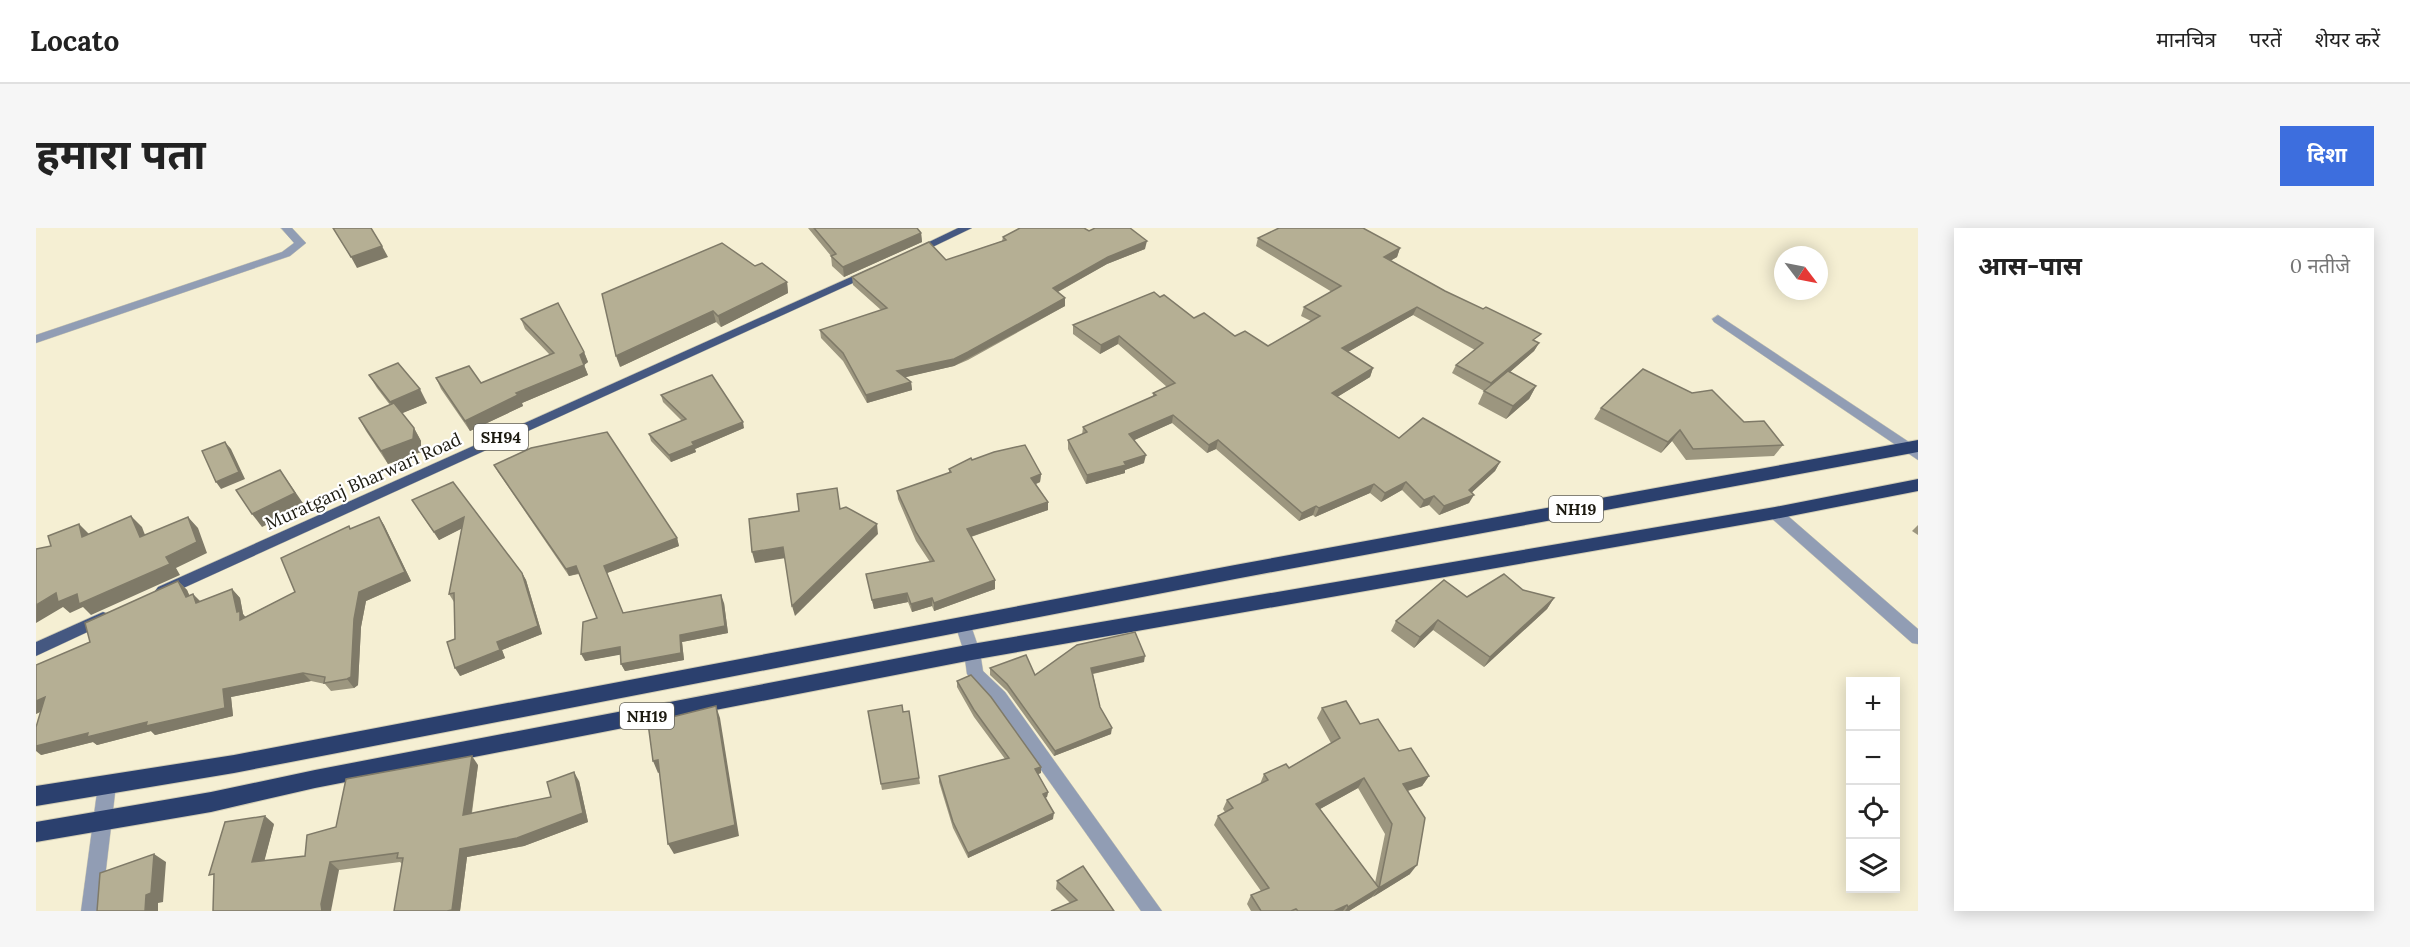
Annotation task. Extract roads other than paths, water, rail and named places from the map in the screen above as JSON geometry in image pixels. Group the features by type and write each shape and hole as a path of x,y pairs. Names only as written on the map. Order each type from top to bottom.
{"highway":[{"name":"NH19","path":"36,796 234,764 963,624 1915,450"},
{"name":"NH19","path":"36,832 211,802 315,779 972,652 1775,513 1918,485"}],"main road":[{"path":"902,257 967,228"},
{"name":"Muratganj Bharwari Road","path":"155,595 881,267"},
{"path":"36,649 112,615"}],"street":[{"path":"36,339 286,254 300,243 286,228"},
{"path":"1718,319 1915,450"},
{"path":"1775,513 1918,638"},
{"path":"963,624 972,652 975,674 999,697 1152,911"},
{"path":"91,911 106,785"}]}
